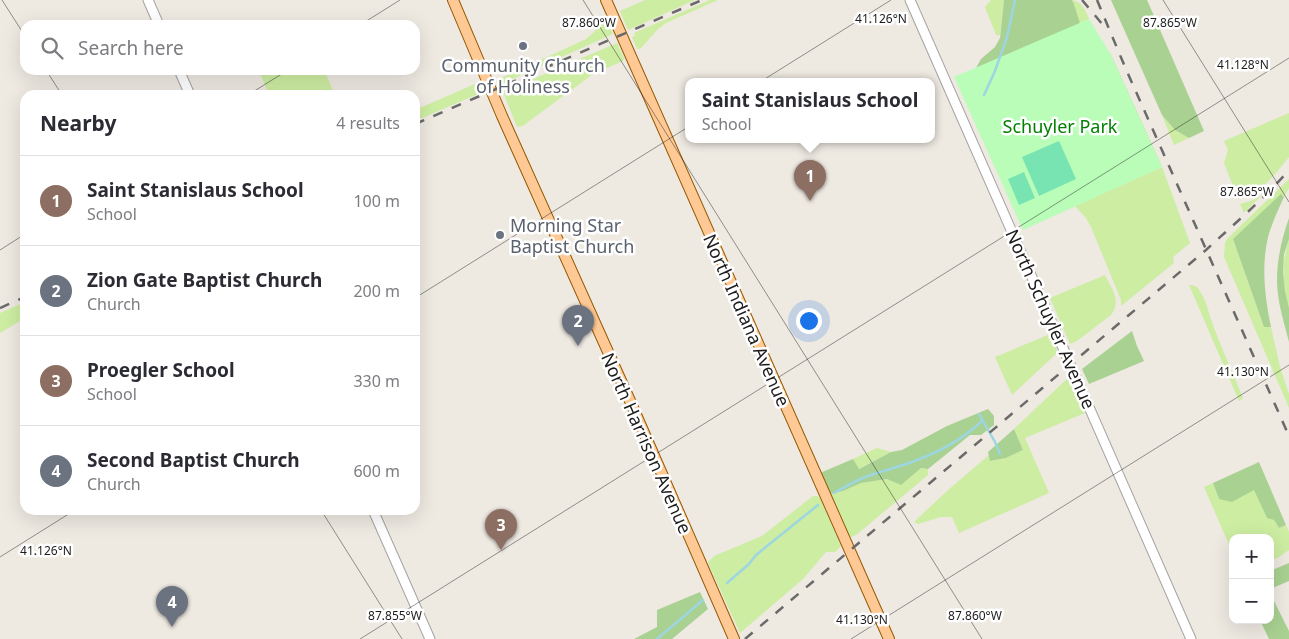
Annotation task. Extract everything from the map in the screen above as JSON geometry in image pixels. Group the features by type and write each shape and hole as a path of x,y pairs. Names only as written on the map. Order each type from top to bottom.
{"main road":[{"name":"North Harrison Avenue","path":"453,0 502,116 631,403 734,639"},
{"name":"North Indiana Avenue","path":"606,0 889,639"}],"street":[{"path":"148,0 157,20"},
{"name":"North Schuyler Avenue","path":"910,0 1191,639"},
{"path":"181,75 188,90"},
{"path":"375,515 430,639"}],"green space":[{"path":"645,0 695,0 628,30 620,11"},
{"path":"710,0 718,0 666,23 641,48 637,49 632,37 635,36 634,33"},
{"path":"991,0 1004,0 1000,35 996,35 985,7"},
{"path":"1004,0 1072,0 1085,40 1111,55 1162,167 976,79 976,68 981,59 995,47 1000,38"},
{"path":"1072,0 1083,6 1089,19 1079,23"},
{"path":"1111,0 1147,0 1204,131 1189,138 1175,130 1162,115"},
{"path":"604,18 606,18 613,34 499,85 497,80 586,39 595,31"},
{"name":"Schuyler Park","path":"1089,19 1111,55 1162,167 1023,230 954,77"},
{"path":"617,43 624,58 623,61 593,74 523,126 517,127 503,92"},
{"path":"261,75 326,75 333,90 267,90"},
{"path":"475,84 480,85 485,91 420,119 420,108"},
{"path":"1289,113 1289,157 1258,192 1238,199 1224,163 1228,150 1224,141"},
{"path":"1162,115 1175,130 1189,138 1174,145"},
{"path":"1059,141 1076,179 1039,196 1022,157"},
{"path":"1162,167 1190,243 1173,257 1174,263 1121,306 1121,300 1091,227 1075,206"},
{"path":"1024,172 1035,198 1019,205 1008,179"},
{"path":"1289,179 1289,188 1284,197 1282,195 1233,239 1264,327 1271,327 1280,367 1289,394 1289,408 1224,257 1227,239"},
{"path":"1281,194 1284,197 1271,227 1266,248 1265,282 1271,327 1264,327 1233,239"},
{"path":"1262,195 1244,213 1240,204"},
{"path":"1289,218 1289,239 1284,254 1283,272 1289,308 1289,342 1279,304 1277,280 1280,249"},
{"path":"1289,239 1289,308 1283,273"},
{"path":"1105,275 1115,295 1116,305 1114,310 1111,315 1077,341 1070,344 1050,298"},
{"path":"1189,285 1195,286 1205,300 1219,341 1243,398 1239,401"},
{"path":"20,304 20,321 0,333 0,313"},
{"path":"1132,331 1144,361 1089,384 1082,369"},
{"path":"1050,334 1058,352 1012,395 995,357"},
{"path":"1069,377 1085,413 1025,438 1049,493 959,533 952,517 941,517 918,524 914,522 989,455 991,461 1006,458 1023,450 1014,429"},
{"path":"988,409 994,416 994,425 981,435 970,435 928,469 921,468 901,485 887,479 861,483 843,491 830,494 820,473 853,459 859,469 891,452 902,450 947,426"},
{"path":"1014,429 1023,450 1006,458 990,461 988,452"},
{"path":"877,448 891,452 858,469 853,459"},
{"path":"1259,462 1286,525 1279,528 1274,520 1267,518 1254,490 1232,502 1219,499 1213,483"},
{"path":"921,468 928,469 928,475 856,535 849,538 830,494 843,491 861,483 887,479 901,484"},
{"path":"1213,483 1219,499 1254,489 1267,518 1274,519 1279,528 1286,525 1289,532 1289,550 1274,559 1274,534 1229,534 1229,545 1204,487"},
{"path":"813,496 820,498 841,546 835,552 826,552 803,579 740,633 708,562 714,556 762,536"},
{"path":"1289,563 1289,581 1274,587 1274,569"},
{"path":"700,592 708,609 672,639 634,639 657,627 657,610"},
{"path":"1274,601 1289,631 1289,639 1269,639 1262,624 1274,624"}],"waterway":[{"path":"984,95 1007,37 1015,0"},
{"path":"979,414 1000,454"},
{"path":"834,493 864,478 938,451 966,434 982,421"},
{"path":"727,583 749,564 756,555 818,505"},
{"path":"657,639 703,600"}],"railway":[{"path":"420,122 702,0"},
{"path":"1082,0 1103,25"},
{"path":"1097,0 1289,436"},
{"path":"745,639 1206,250 1259,201 1289,170"},
{"path":"0,308 20,299"}],"place":[{"name":"Community Church of Holiness","path":"523,46"},
{"name":"Saint Stanislaus School","path":"810,201"},
{"name":"Morning Star Baptist Church","path":"500,235"},
{"name":"Zion Gate Baptist Church","path":"578,346"},
{"name":"Proegler School","path":"501,550"},
{"name":"Second Baptist Church","path":"172,627"}]}
